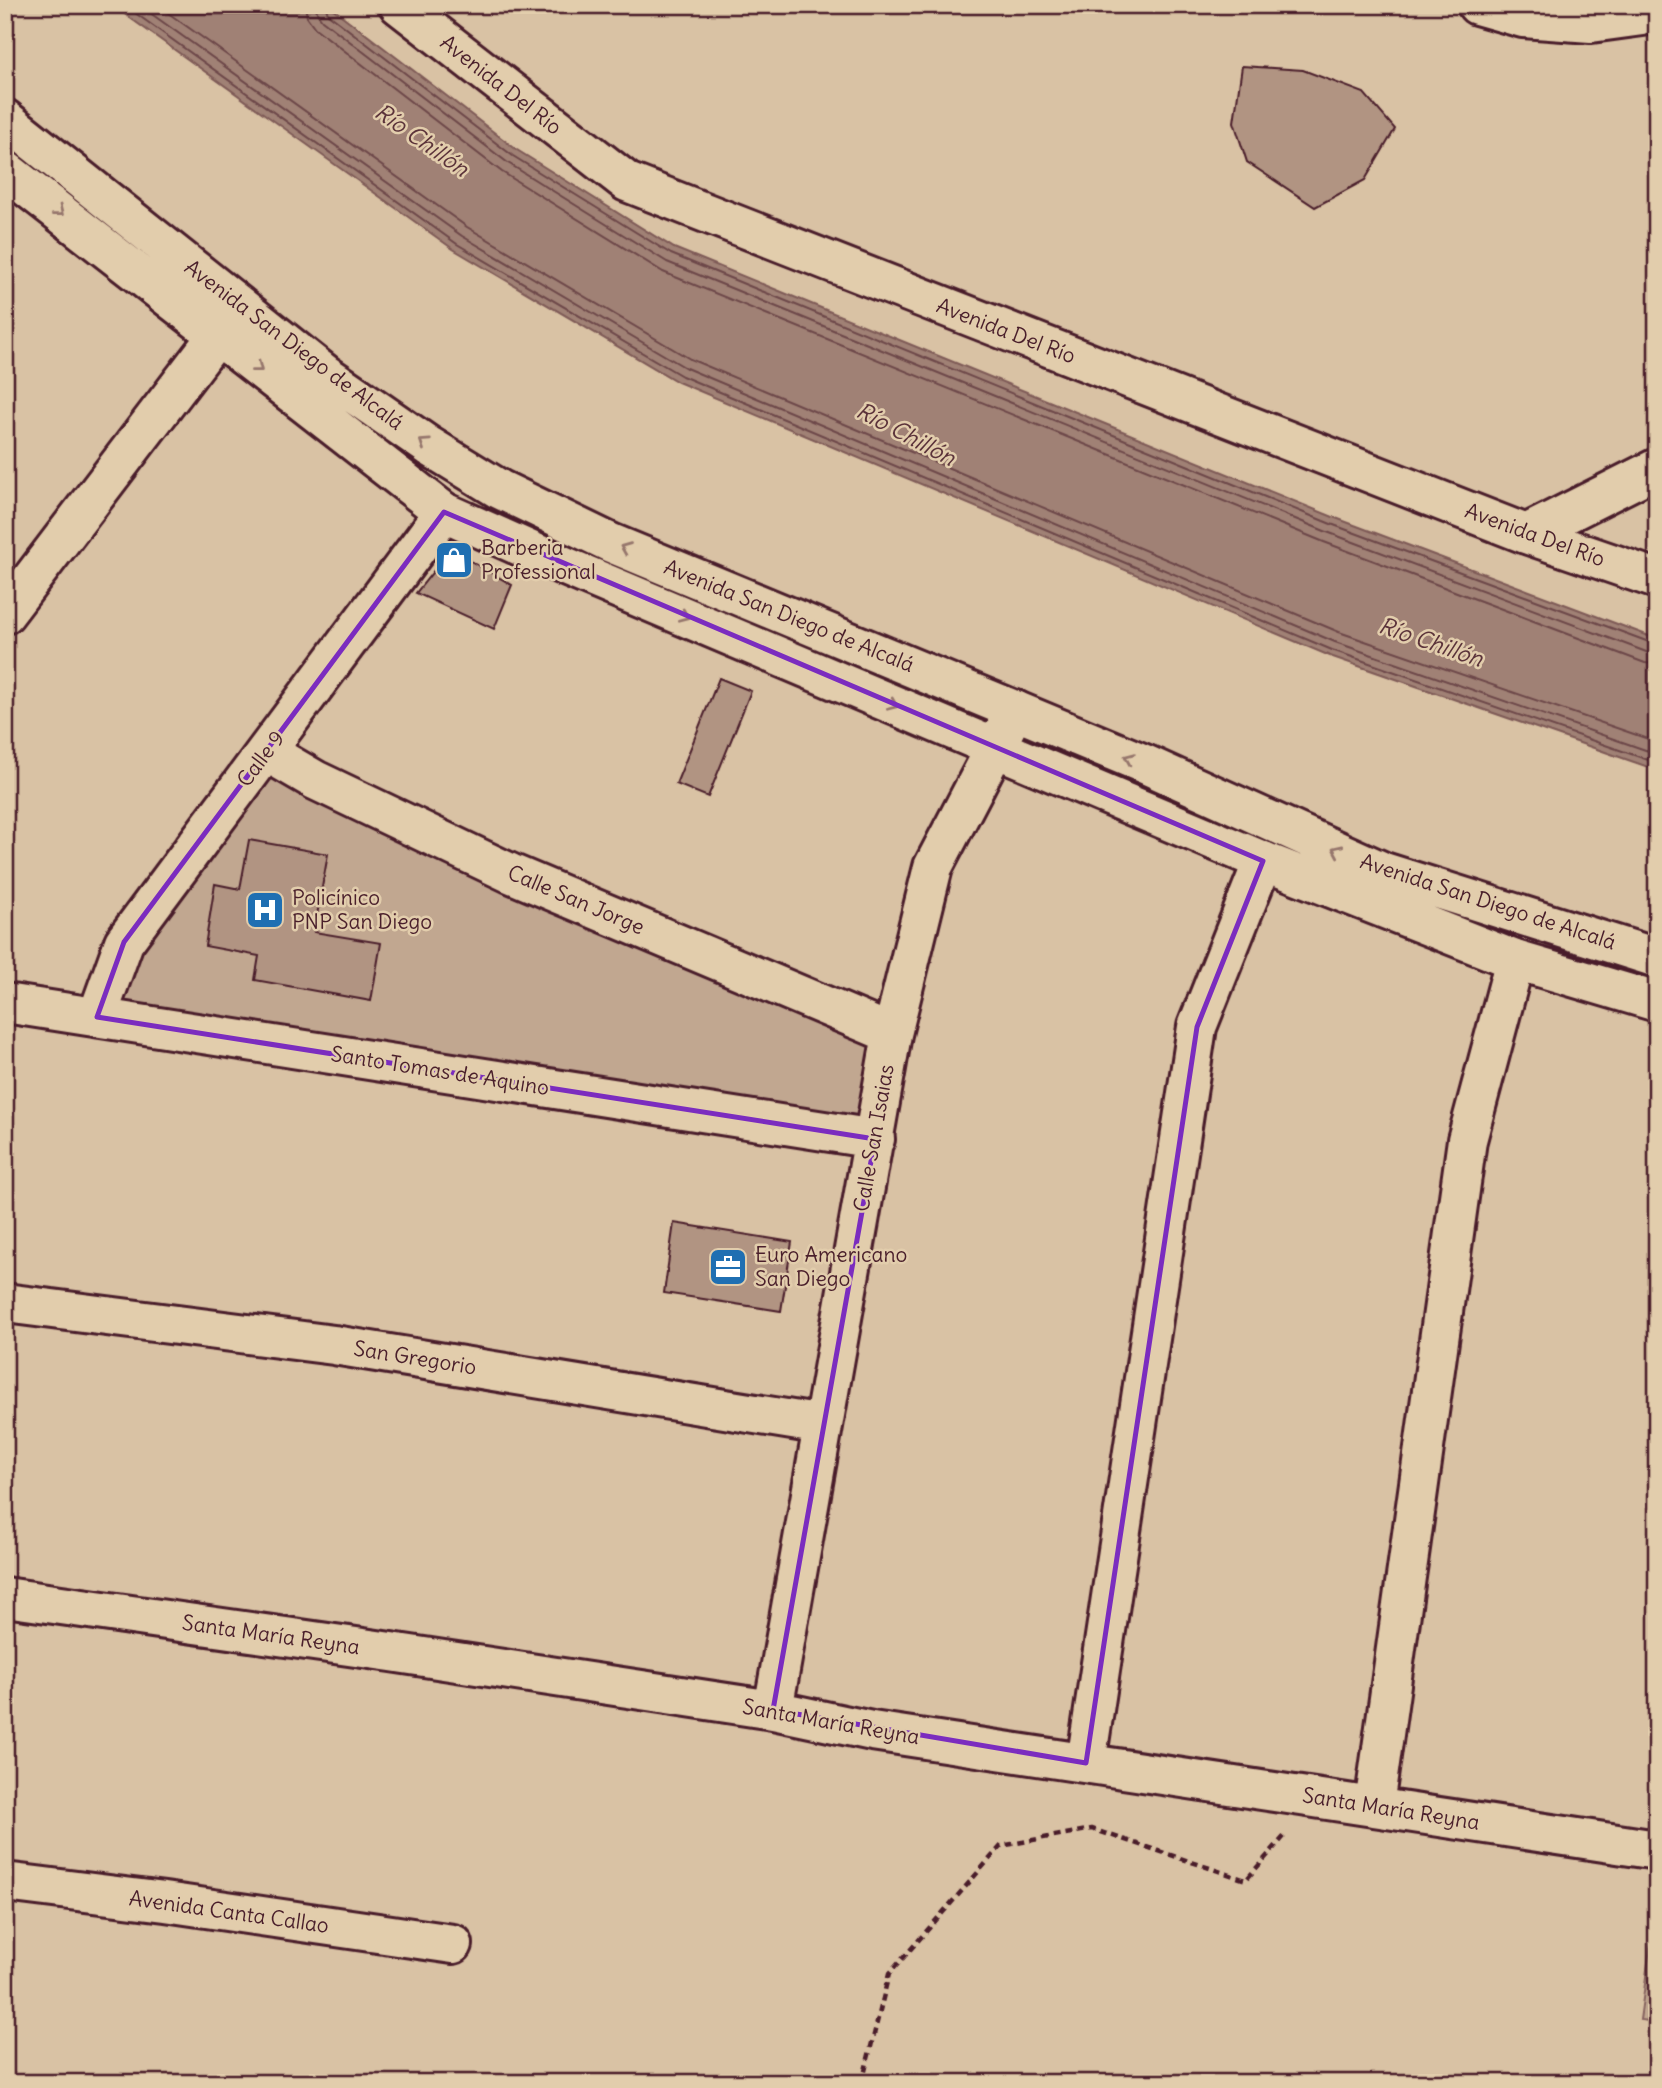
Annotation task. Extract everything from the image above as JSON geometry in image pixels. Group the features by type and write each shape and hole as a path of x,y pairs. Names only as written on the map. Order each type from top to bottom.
{"street":[{"name":"Avenida Del Río","path":"399,5 627,182 1526,534 1657,579"},
{"path":"1477,5 1523,18 1591,23 1657,14"},
{"name":"Avenida San Diego de Alcalá","path":"5,119 325,374 429,446 499,489 611,543 1147,765 1384,872 1657,958"},
{"name":"Avenida San Diego de Alcalá","path":"5,170 444,512 567,567 1263,861 1516,960 1657,1002"},
{"path":"5,614 217,336"},
{"path":"1526,534 1657,468"},
{"name":"Calle 9","path":"97,1017 124,942 444,512"},
{"name":"Calle San Isaias","path":"772,1710 892,1034 933,867 1015,710"},
{"name":"Calle San Jorge","path":"267,752 314,780 510,873 892,1034"},
{"path":"1086,1763 1198,1027 1263,861"},
{"path":"1374,1806 1467,1140 1516,960"},
{"name":"Santo Tomas de Aquino","path":"5,1003 874,1139"},
{"name":"San Gregorio","path":"5,1303 334,1345 823,1425"},
{"name":"Santa María Reyna","path":"5,1597 772,1710 872,1731 1657,1850"},
{"name":"Avenida Canta Callao","path":"5,1882 453,1944"}],"path":[{"path":"862,2083 889,1973 1001,1846 1092,1829 1245,1880 1317,1798"}],"highlighted area":[{"path":"444,512 1263,861 1197,1027 1086,1763 773,1710 875,1139 97,1017 124,942"}],"shaded area":[{"path":"268,768 878,1039 863,1126 113,1006 140,945"},
{"path":"1657,1912 1657,2022 1640,2020"}],"water":[{"name":"Río Chillón","path":"112,5 328,5 517,150 674,248 1333,517 1657,639 1657,770 1330,656 678,382 453,249"}],"building":[{"path":"1242,66 1303,70 1364,93 1395,129 1365,180 1315,207 1247,162 1234,122"},
{"path":"460,555 512,585 494,629 416,593 444,558"},
{"path":"719,678 751,691 708,797 676,784"},
{"name":"Policínico PNP San Diego","path":"249,840 328,854 314,932 381,943 371,1001 255,980 259,956 205,946 215,884 240,889"},
{"name":"Euro Americano San Diego","path":"674,1223 792,1242 781,1311 664,1293"}],"place":[{"name":"Barberia Professional","path":"454,560"},
{"name":"Policínico PNP San Diego","path":"265,910"},
{"name":"Euro Americano San Diego","path":"728,1267"}]}
